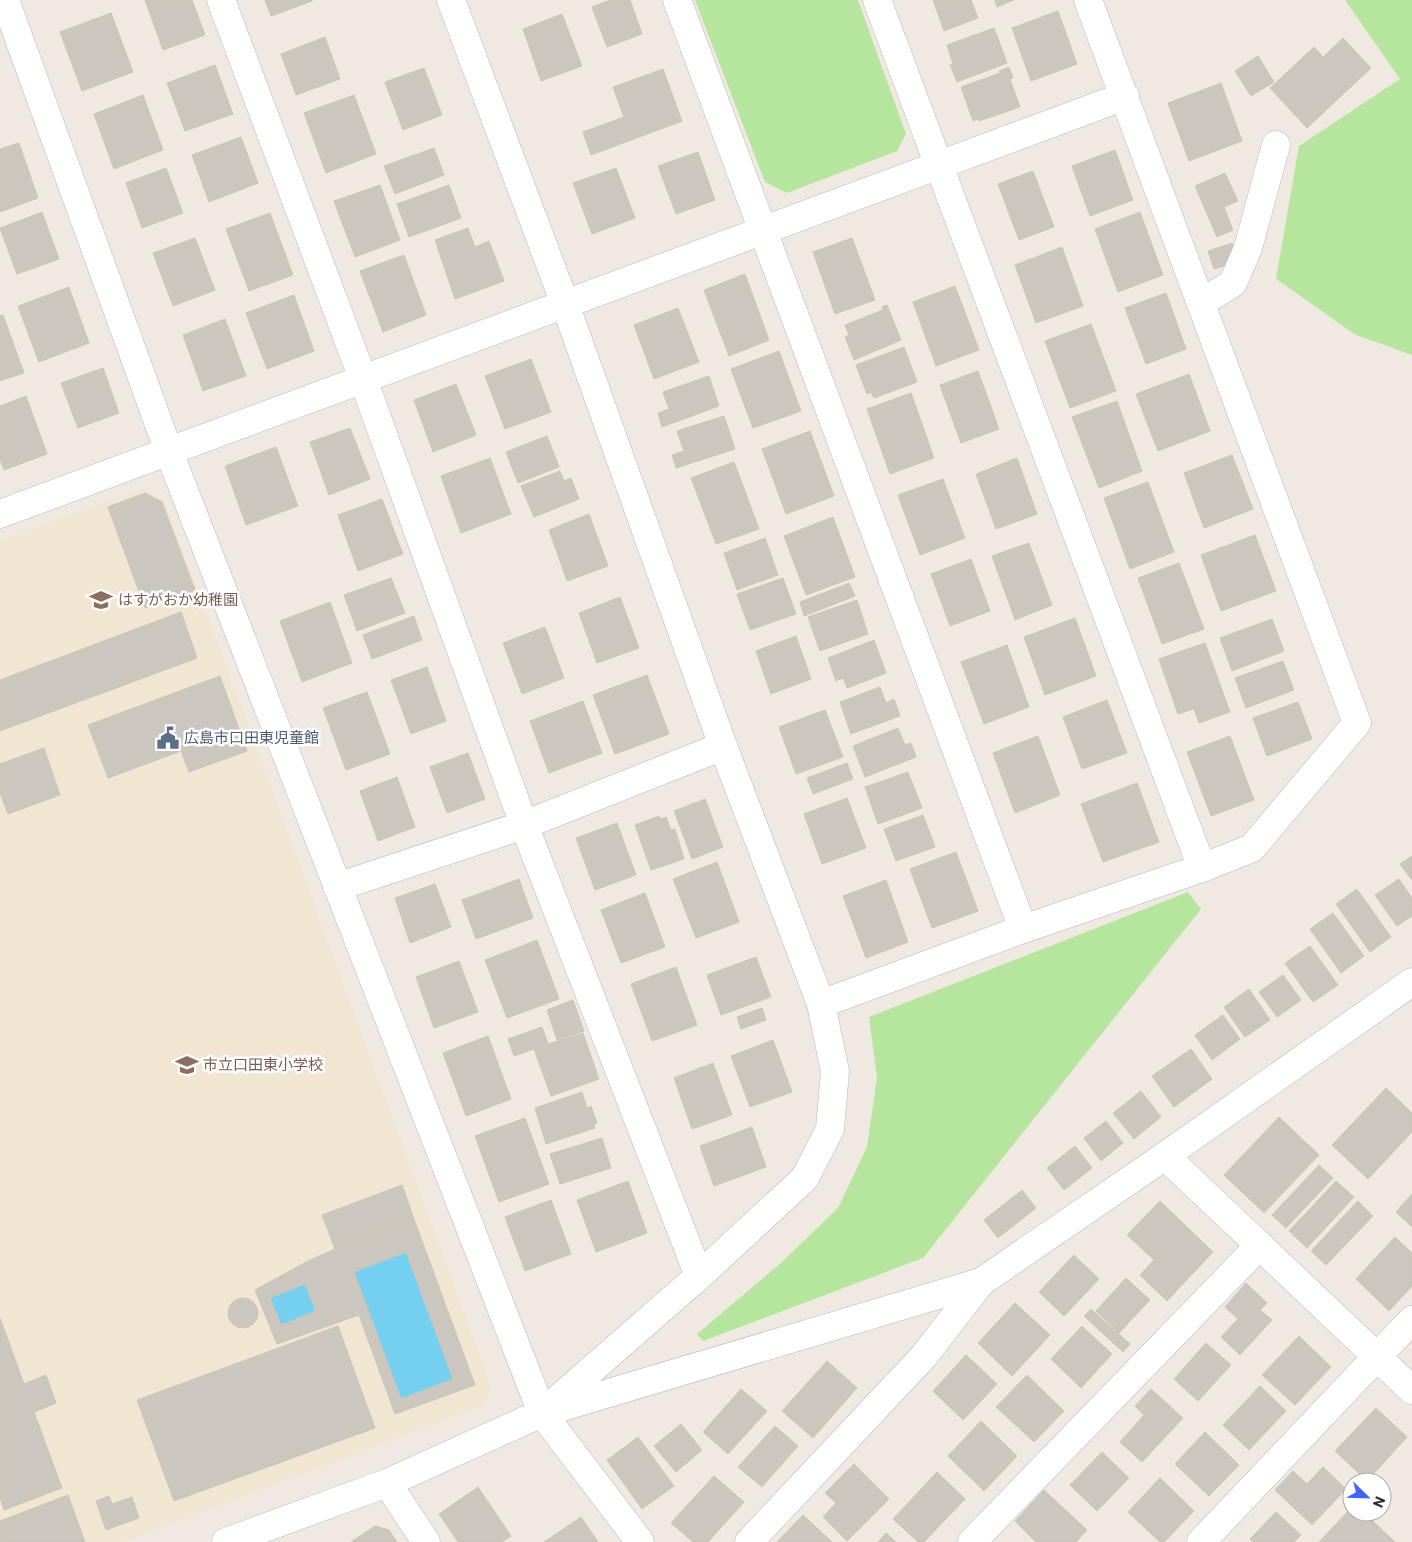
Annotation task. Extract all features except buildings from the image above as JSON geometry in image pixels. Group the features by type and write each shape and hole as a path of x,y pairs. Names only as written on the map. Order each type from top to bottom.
{"street":[{"path":"5,0 169,452 542,1413 640,1542"},
{"path":"221,0 363,380 524,825 700,1276"},
{"path":"451,0 565,304 723,746 820,1004 835,1071 830,1129 805,1178 700,1276 542,1413"},
{"path":"677,0 1023,929"},
{"path":"877,0 1202,868"},
{"path":"820,1004 1023,929 1202,868 1252,848 1357,723 1088,0"},
{"path":"0,514 1124,96"},
{"path":"1201,303 1234,283 1248,248 1276,145"},
{"path":"337,888 524,825 723,746"},
{"path":"226,1542 386,1483 542,1413 981,1282 1165,1156 1412,982"},
{"path":"1165,1156 1412,1390"},
{"path":"972,1542 1260,1245"},
{"path":"749,1542 924,1356 981,1282"},
{"path":"1202,1542 1412,1320"},
{"path":"386,1483 426,1542"}],"shaded area":[{"name":"市立口田東小学校","path":"143,488 163,500 224,659 491,1386 484,1405 123,1542 0,1542 0,541"}],"green space":[{"path":"695,0 858,0 906,134 897,151 787,193 765,182"},
{"path":"1345,0 1412,0 1412,355 1356,335 1276,279 1299,146 1400,79"},
{"path":"1188,892 1201,909 923,1258 703,1341 697,1334 782,1262 838,1208 867,1147 877,1078 869,1017"}],"water":[{"path":"406,1252 453,1379 401,1399 354,1272"},
{"path":"305,1284 316,1311 281,1325 270,1298"}],"place":[{"name":"はすがおか幼稚園","path":"101,600"},
{"name":"広島市口田東児童館","path":"168,738"},
{"name":"市立口田東小学校","path":"187,1065"}]}
